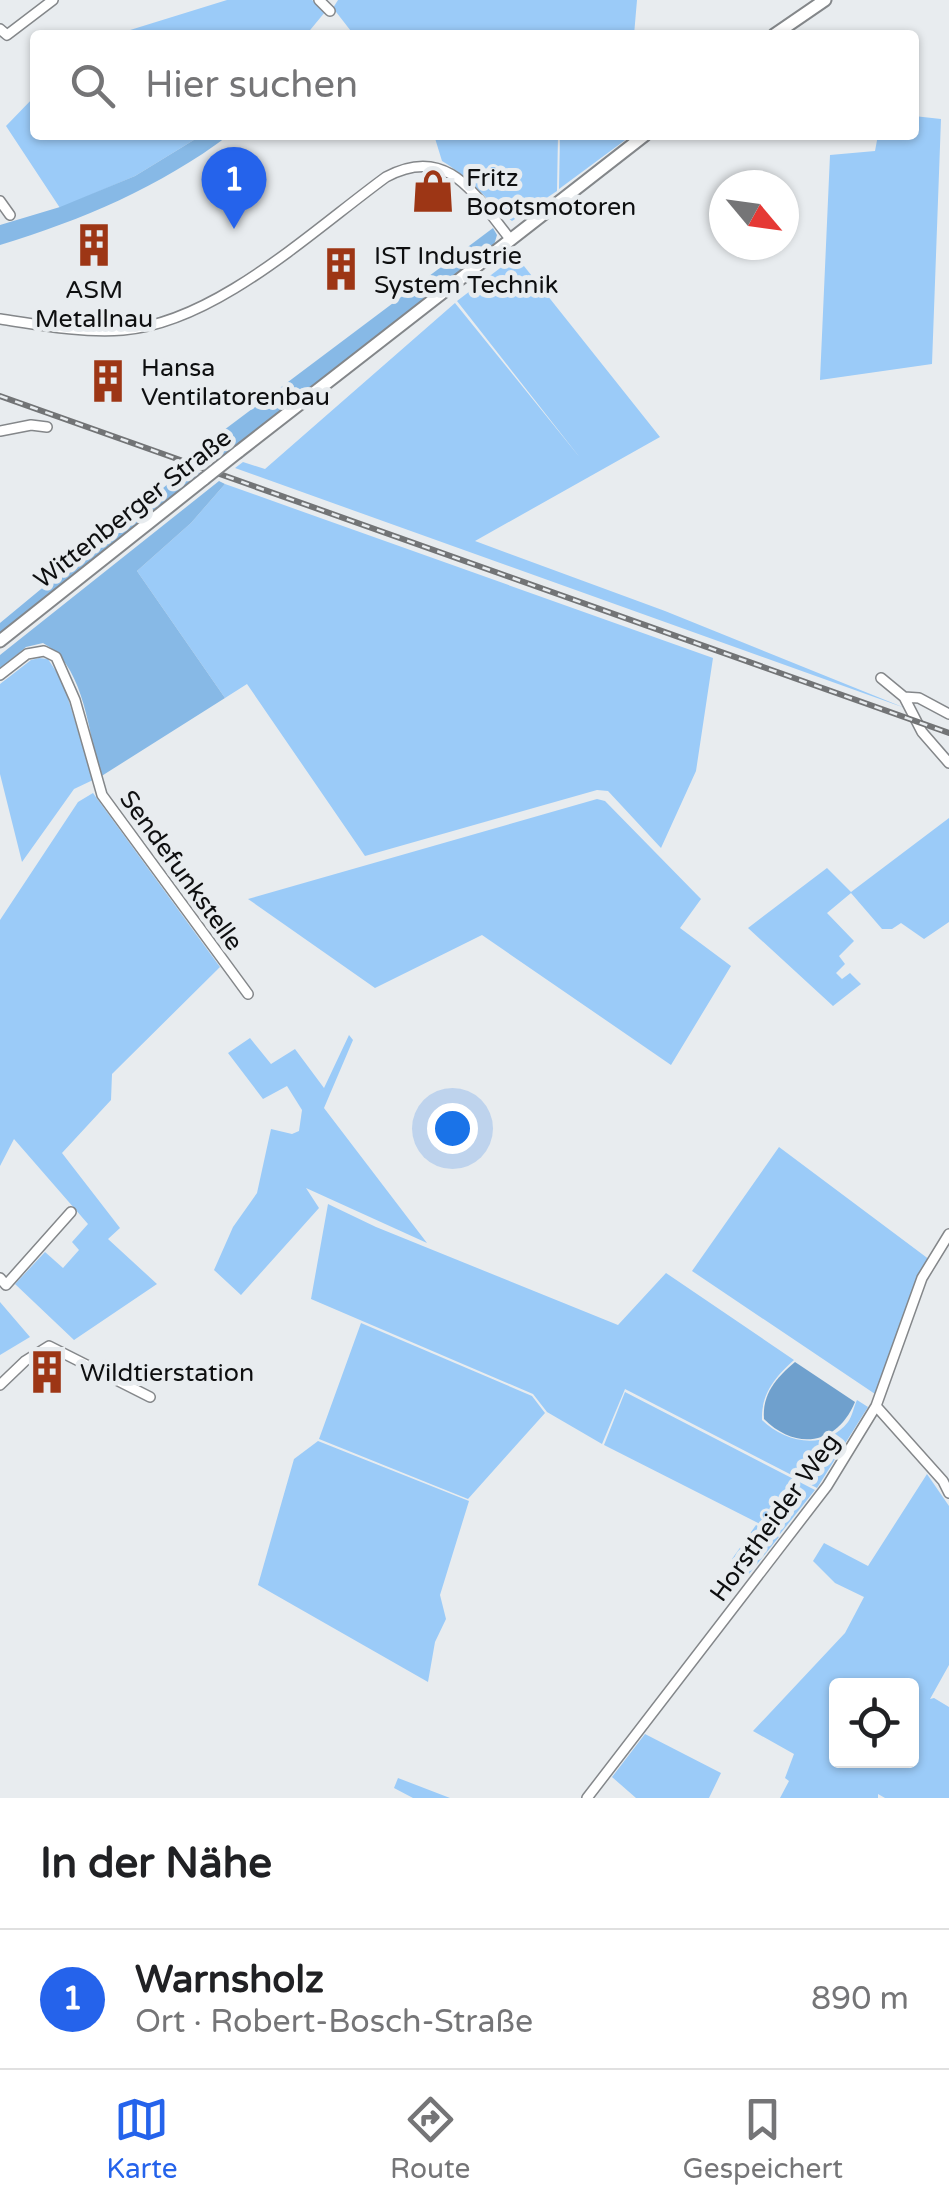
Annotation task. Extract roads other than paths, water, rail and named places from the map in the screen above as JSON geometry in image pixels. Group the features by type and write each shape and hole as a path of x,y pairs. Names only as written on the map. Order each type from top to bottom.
{"main road":[{"path":"781,30 826,0"},
{"name":"Wittenberger Straße","path":"0,642 639,140"}],"street":[{"path":"2,35 53,0"},
{"path":"320,0 330,11"},
{"path":"0,319 102,331 146,327 179,317 229,292 386,177 412,166 435,166 456,175 511,240"},
{"path":"0,201 10,215"},
{"path":"0,431 31,425 47,427"},
{"name":"Sendefunkstelle","path":"0,675 26,654 44,651 56,658 75,700 102,795 248,994"},
{"path":"881,678 904,697 922,732 949,763"},
{"path":"904,697 920,698 949,714"},
{"path":"0,1278 6,1285 71,1212"},
{"name":"Horstheider Weg","path":"587,1798 828,1486 876,1406 922,1278 949,1234"},
{"path":"0,1385 25,1361 49,1346 150,1397"},
{"path":"876,1406 943,1481 949,1493"}],"railway":[{"path":"0,396 949,733"}],"place":[{"name":"Fritz Bootsmotoren","path":"433,191"},
{"name":"Warnsholz","path":"234,229"},
{"name":"ASM Metallnau","path":"94,245"},
{"name":"IST Industrie System Technik","path":"341,269"},
{"name":"Hansa Ventilatorenbau","path":"108,381"},
{"name":"Wildtierstation","path":"47,1372"}]}
